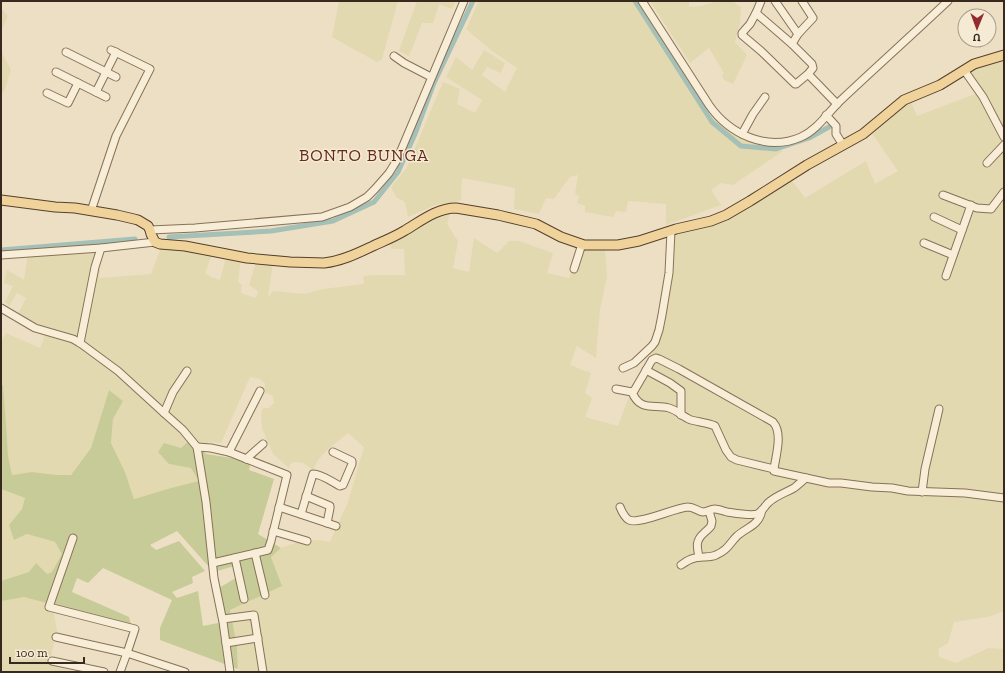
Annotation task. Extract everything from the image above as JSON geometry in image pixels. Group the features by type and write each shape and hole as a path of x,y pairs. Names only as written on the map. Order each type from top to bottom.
{"main road":[{"path":"1,200 75,208 117,215 138,220 148,226 150,234 155,242 160,244 185,246 247,258 305,262 330,262 349,257 378,244 402,232 439,210 456,208 498,215 536,224 561,237 582,244 609,246 626,244 711,221 726,215 807,165 863,134 902,102 921,92 935,87 974,64 1004,55"}],"street":[{"path":"150,230 195,228 320,217 342,210 372,193 393,167 399,155 464,1"},
{"path":"642,1 712,109 724,122 742,134 768,142 785,142 797,139 831,120 837,104 948,1"},
{"path":"756,13 792,44 812,65 813,68 808,74 796,84 742,35 750,24 761,1"},
{"path":"775,1 798,34"},
{"path":"792,44 798,34 813,18 802,1"},
{"path":"91,211 116,136 150,69 114,51 96,92"},
{"path":"66,52 116,77"},
{"path":"394,56 407,65 431,77"},
{"path":"964,70 983,97 1004,137"},
{"path":"56,72 106,96"},
{"path":"808,74 837,104"},
{"path":"47,93 68,103 78,83"},
{"path":"742,134 752,114 765,97"},
{"path":"831,120 836,128 836,134 843,145"},
{"path":"987,163 1004,145"},
{"path":"942,195 977,208 991,209 1004,192"},
{"path":"946,276 971,206"},
{"path":"934,217 962,230"},
{"path":"623,368 635,362 655,342 662,315 668,273 671,231"},
{"path":"1,255 101,248 155,242"},
{"path":"924,243 953,255"},
{"path":"574,269 582,244"},
{"path":"80,343 95,267 101,248"},
{"path":"1,308 35,328 73,339 80,343 118,371 183,430 197,446 206,502 214,578 223,619 230,672"},
{"path":"632,392 652,360 656,358 679,369 773,422 776,426 778,440 774,469"},
{"path":"646,370 670,382 681,391 681,415"},
{"path":"164,413 173,392 187,371"},
{"path":"616,389 632,392 638,402 650,406 671,408 681,415 693,420 715,426 726,450 731,457 774,469 774,471 829,482 876,488 1004,498"},
{"path":"229,452 260,391"},
{"path":"922,492 925,469 938,409"},
{"path":"246,459 263,444"},
{"path":"197,446 229,452 287,475 268,550 213,563"},
{"path":"301,514 314,474 320,475 340,486 343,485 352,461 333,452"},
{"path":"620,508 625,517 634,521 669,511 687,508 693,508 702,512 715,509 752,515 762,510 772,500 794,488 806,478"},
{"path":"306,496 330,506 327,523"},
{"path":"279,507 336,526"},
{"path":"681,565 691,559 715,556 726,550 736,536 756,523 761,516 762,510"},
{"path":"699,557 696,547 697,543 710,528 712,523 709,511"},
{"path":"273,531 307,541"},
{"path":"73,538 49,607 134,629 128,653 120,672"},
{"path":"255,553 265,595"},
{"path":"235,558 244,599"},
{"path":"223,619 254,615 263,672"},
{"path":"56,636 128,653 185,672"},
{"path":"226,643 258,638"},
{"path":"52,661 104,672"}],"shaded area":[{"path":"339,1 398,1 382,59 377,62 332,37"},
{"path":"417,1 456,1 452,9 439,4 433,23 422,23 409,56 399,51"},
{"path":"479,1 632,1 659,28 707,105 733,132 744,140 760,143 783,151 733,185 721,183 711,190 721,205 666,225 666,204 628,201 626,212 616,211 613,217 585,212 585,206 577,203 579,196 575,194 578,175 570,177 554,199 546,198 539,214 514,209 515,188 462,178 461,200 452,203 435,205 408,217 405,202 396,197 391,187 406,169 443,82 460,89 457,104 475,113 482,100 446,77 456,57 472,70 484,50 505,63 501,73 487,67 482,75 505,92 517,68 492,51 466,29"},
{"path":"650,1 689,1 689,7 701,6 718,1 732,1 741,7 740,23 735,42 747,55 733,84 724,80 722,76 724,73 709,48 690,63"},
{"path":"1,8 8,16 1,32"},
{"path":"1,51 11,70 5,89 1,96"},
{"path":"1004,54 1004,611 988,617 954,622 948,643 938,649 939,657 956,663 988,648 1004,649 1004,672 239,672 237,646 230,610 282,586 271,557 281,548 298,542 318,540 330,542 348,502 364,447 348,433 327,450 318,460 313,470 303,463 294,462 291,463 289,468 273,454 262,428 261,415 263,408 269,408 274,403 273,396 264,392 265,383 260,379 250,377 221,443 208,442 203,451 181,448 164,443 169,464 192,468 200,481 134,499 125,472 111,443 113,419 123,401 109,390 91,448 71,475 32,472 12,475 8,456 3,385 1,385 1,343 6,333 40,348 45,330 18,314 26,298 17,293 9,306 5,302 13,286 4,283 7,270 24,280 28,254 103,249 99,278 151,274 162,245 213,252 205,273 220,280 227,254 241,258 238,282 242,285 241,293 256,298 258,291 249,285 257,259 273,263 268,297 273,291 305,294 323,289 364,284 363,276 405,275 404,249 391,249 390,240 433,212 450,212 447,224 458,241 453,268 469,272 474,238 497,253 509,241 519,241 553,253 547,273 569,278 582,245 605,249 607,277 600,309 596,358 577,346 570,365 591,373 585,393 592,398 585,417 618,426 632,388 662,329 669,302 674,268 675,230 710,221 789,177 805,198 866,161 875,184 898,171 871,132 909,97 917,116 978,93 963,71"},
{"path":"1,489 25,498 22,509 9,525 15,540 27,534 55,542 62,554 52,604 57,630 49,665 76,672 1,672"}],"green space":[{"path":"1,385 3,385 8,456 12,475 32,472 71,475 91,448 109,390 123,401 113,419 111,443 125,472 134,499 199,481 191,468 169,464 158,452 164,443 181,448 191,439 206,454 251,461 249,470 274,479 258,534 281,548 271,557 282,586 230,610 237,646 238,669 160,640 160,628 172,600 103,568 88,583 77,578 72,592 129,617 131,625 24,597 1,601 1,581 29,572 36,563 47,574 52,572 62,554 55,542 27,534 14,540 9,525 22,509 25,498 1,489","holes":["177,531 209,567 210,573 238,565 241,575 217,589 223,622 203,626 198,591 177,598 172,592 193,583 192,577 205,571 179,541 156,550 150,545"]}],"waterway":[{"path":"169,237 271,231 333,221 374,202 398,172 415,134 434,83 473,1"},
{"path":"635,1 712,122 741,146 776,149 809,138 829,127"},
{"path":"1,250 135,239"}],"district":[{"name":"BONTO BUNGA","path":"364,155"}]}
